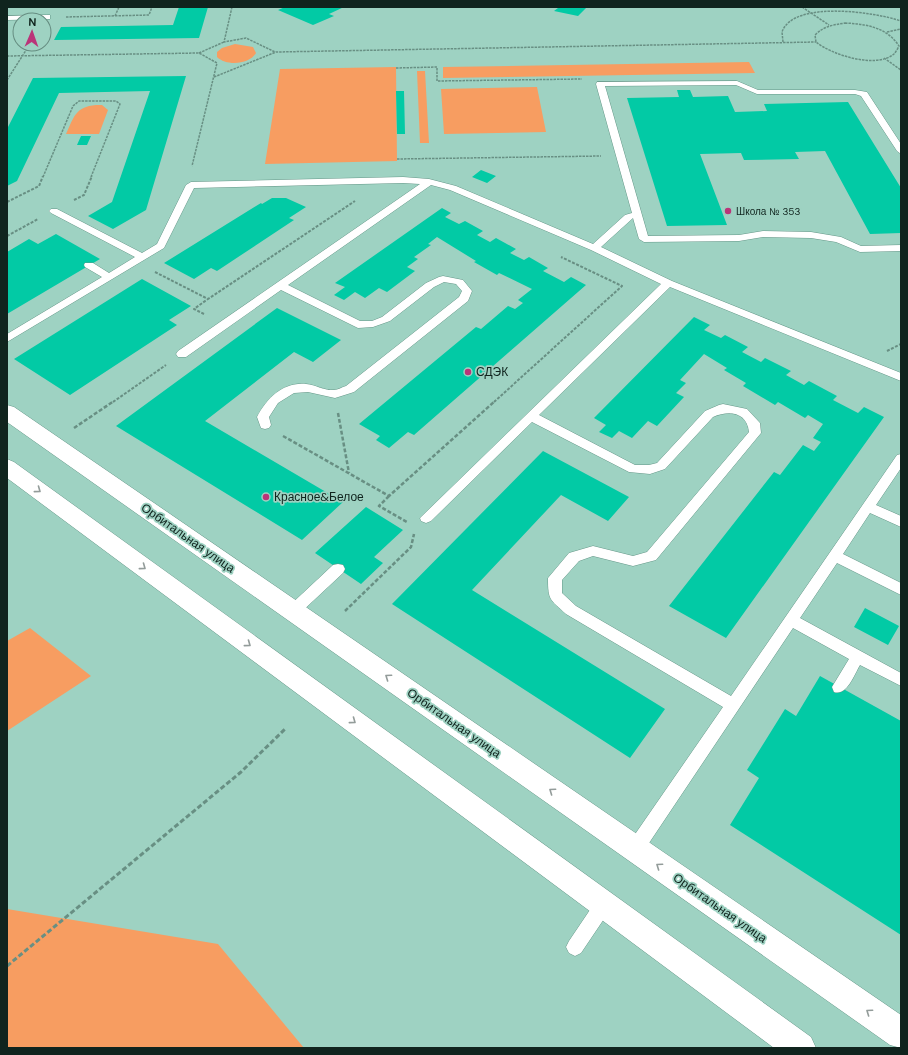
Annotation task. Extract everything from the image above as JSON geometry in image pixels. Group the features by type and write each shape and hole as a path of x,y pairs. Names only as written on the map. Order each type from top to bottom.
{"street":[{"name":"Орбитальная улица","path":"7,412 901,1034"},
{"path":"7,467 800,1048"}],"lane":[{"path":"901,152 864,94 855,92 757,92 737,83 600,84 644,239 739,238 763,234 811,235 838,239 860,249 901,248"},
{"path":"7,339 161,246 191,184 368,180 429,182 453,188 594,248 668,283 901,377"},
{"path":"182,354 429,182"},
{"path":"54,211 139,259"},
{"path":"594,248 628,217 637,214"},
{"path":"89,265 109,277"},
{"path":"265,425 263,417 269,405 287,391 304,388 334,394 350,389 464,299 467,291 459,282 442,279 430,285 386,319 373,324 358,325 279,285"},
{"path":"426,518 668,283"},
{"path":"531,416 633,469 650,470 661,466 710,414 723,408 743,412 754,424 755,433 651,556 633,561 592,551 574,557 555,578 555,595 571,610 732,705"},
{"path":"635,849 901,458"},
{"path":"868,507 901,522"},
{"path":"835,556 901,589"},
{"path":"293,611 338,569"},
{"path":"791,620 901,680"},
{"path":"839,687 858,656"},
{"path":"574,947 604,904"}],"path":[{"path":"115,16 119,7"},
{"path":"52,17 149,15 152,7"},
{"path":"224,42 232,7"},
{"path":"802,7 829,25"},
{"path":"783,42 781,33 786,24 796,17 810,13 830,10 852,10 880,15 901,21"},
{"path":"214,77 276,52 816,42 826,50 844,57 865,60 884,58 892,55 897,51 899,46 897,40 887,32 869,26 855,24 829,25 816,32 816,42"},
{"path":"887,32 901,29"},
{"path":"7,56 199,53 224,42 246,38 276,52"},
{"path":"7,80 25,52"},
{"path":"191,184 190,175 217,63 199,53"},
{"path":"884,58 901,70"},
{"path":"396,68 437,66 437,80 576,78 600,84"},
{"path":"7,72 13,72"},
{"path":"7,202 38,186 73,106 79,101 116,101 120,104 84,195 7,236"},
{"path":"397,159 620,156"},
{"path":"139,259 208,299 369,192 368,180"},
{"path":"415,527 379,506 622,286 559,255"},
{"path":"74,428 182,354"},
{"path":"334,394 349,474"},
{"path":"265,425 389,496"},
{"path":"345,611 411,547 415,527 426,518"},
{"path":"7,966 241,772 286,728"}],"shaded area":[{"path":"235,44 253,47 256,53 248,60 237,63 226,62 217,57 217,52 222,48"},
{"path":"749,62 755,73 443,78 443,67"},
{"path":"396,67 397,161 265,164 280,69"},
{"path":"417,71 425,71 429,143 420,143"},
{"path":"537,87 546,132 444,134 441,89"},
{"path":"102,105 108,110 99,134 66,134 73,118 79,111 89,106"},
{"path":"30,628 91,676 7,731 7,641"},
{"path":"7,909 218,944 304,1048 7,1048"}],"building":[{"path":"179,7 208,7 199,38 54,40 61,27 173,25"},
{"path":"285,7 344,7 329,14 334,16 313,25 278,10"},
{"path":"556,7 587,7 578,16 554,11 558,8"},
{"path":"186,76 146,210 113,229 88,216 112,202 150,91 59,93 17,181 7,186 7,129 33,78"},
{"path":"677,90 690,90 693,97 728,96 735,112 767,111 764,104 848,102 901,188 901,233 870,234 825,151 795,152 799,159 744,160 741,153 700,154 727,225 667,226 627,98 679,97"},
{"path":"396,91 404,91 405,134 397,134"},
{"path":"81,136 91,136 87,145 77,145"},
{"path":"481,170 496,176 487,183 472,177"},
{"path":"272,198 286,198 306,207 289,218 294,220 217,271 211,268 194,279 164,263 261,203 262,204"},
{"path":"442,208 451,213 445,217 459,224 465,221 483,231 477,235 490,242 496,238 516,249 510,253 524,260 529,257 548,268 543,271 564,282 571,277 586,285 414,435 408,432 389,448 376,440 380,436 359,424 476,327 481,329 508,306 515,309 523,303 518,300 532,289 499,273 497,275 474,262 476,261 437,237 428,244 431,245 414,257 418,259 407,267 415,271 387,292 379,288 365,298 355,292 344,300 334,295 345,287 335,283"},
{"path":"56,234 100,259 7,314 7,252 29,239 38,244"},
{"path":"142,279 191,306 169,320 177,325 70,395 14,359"},
{"path":"277,308 341,340 313,362 294,352 205,421 343,502 302,540 116,426"},
{"path":"694,317 710,325 704,330 721,338 725,335 748,347 742,352 761,362 765,358 791,371 786,375 804,385 809,381 837,396 833,400 858,413 864,407 884,417 726,638 669,606 774,472 780,475 803,445 814,451 821,442 813,438 823,424 808,415 805,418 778,402 775,405 743,386 746,383 724,370 727,368 704,354 680,380 686,383 676,393 684,397 657,426 648,421 632,438 619,431 612,438 599,432 606,425 594,418"},
{"path":"543,451 629,497 608,521 561,495 472,590 665,709 630,758 392,604"},
{"path":"366,507 403,530 374,557 383,563 361,584 315,553"},
{"path":"865,608 899,626 888,645 854,627"},
{"path":"820,676 901,721 901,935 730,825 759,778 747,770 785,709 796,716"}],"place":[{"name":"Школа № 353","path":"728,211"},
{"name":"СДЭК","path":"468,372"},
{"name":"Красное&Белое","path":"266,497"}]}
